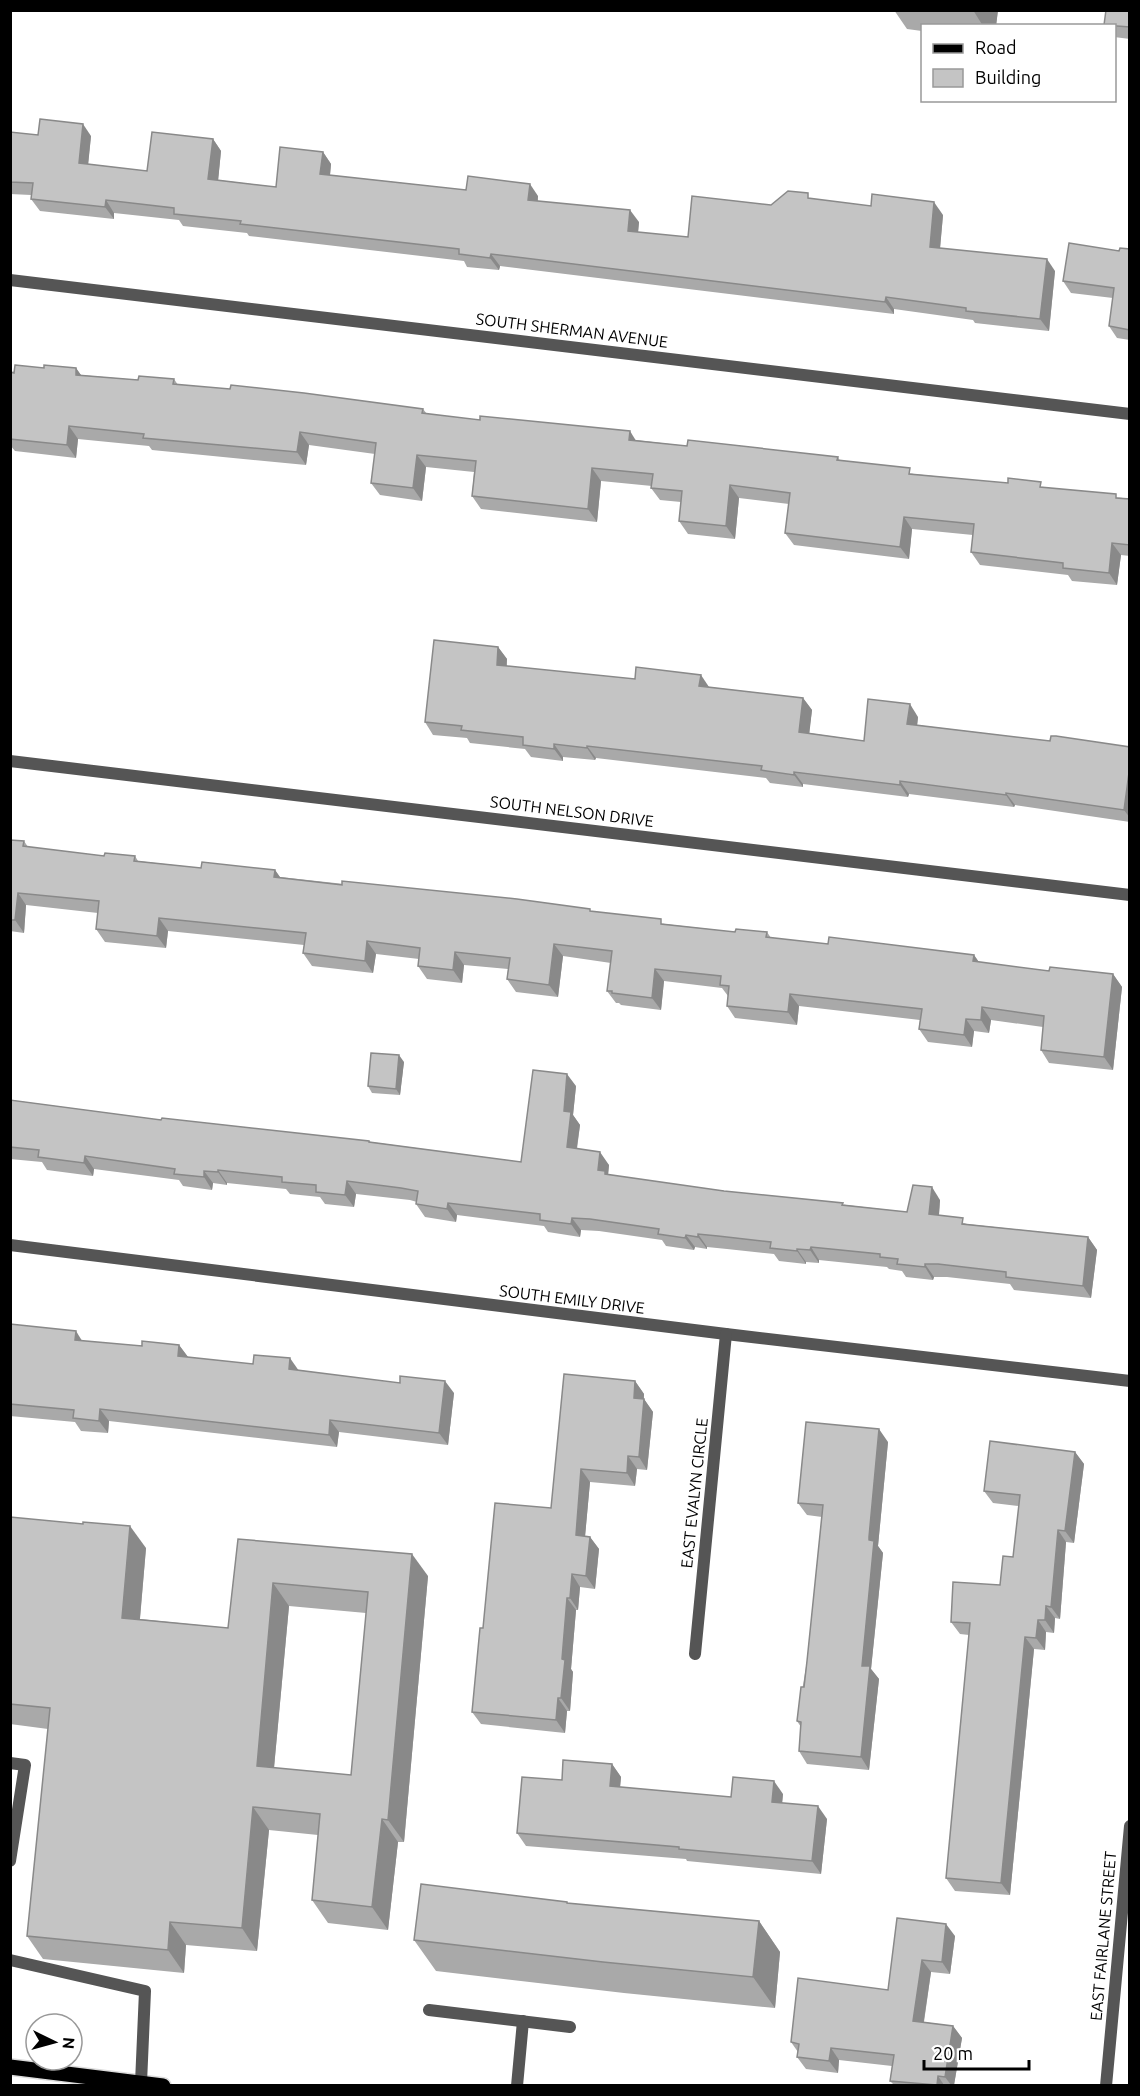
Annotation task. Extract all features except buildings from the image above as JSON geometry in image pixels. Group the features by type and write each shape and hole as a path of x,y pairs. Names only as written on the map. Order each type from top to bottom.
{"main road":[{"path":"10,2067 163,2085"}],"street":[{"name":"SOUTH SHERMAN AVENUE","path":"10,280 1130,414"},
{"name":"SOUTH NELSON DRIVE","path":"10,761 1130,895"},
{"name":"SOUTH EMILY DRIVE","path":"10,1245 726,1334 1130,1381"},
{"name":"EAST EVALYN CIRCLE","path":"695,1654 726,1334"},
{"path":"10,1763 25,1765 10,1861"},
{"name":"EAST FAIRLANE STREET","path":"1106,2085 1130,1826"},
{"path":"10,1960 145,1991 141,2083"},
{"path":"429,2010 570,2027"},
{"path":"516,2085 522,2021"}]}
